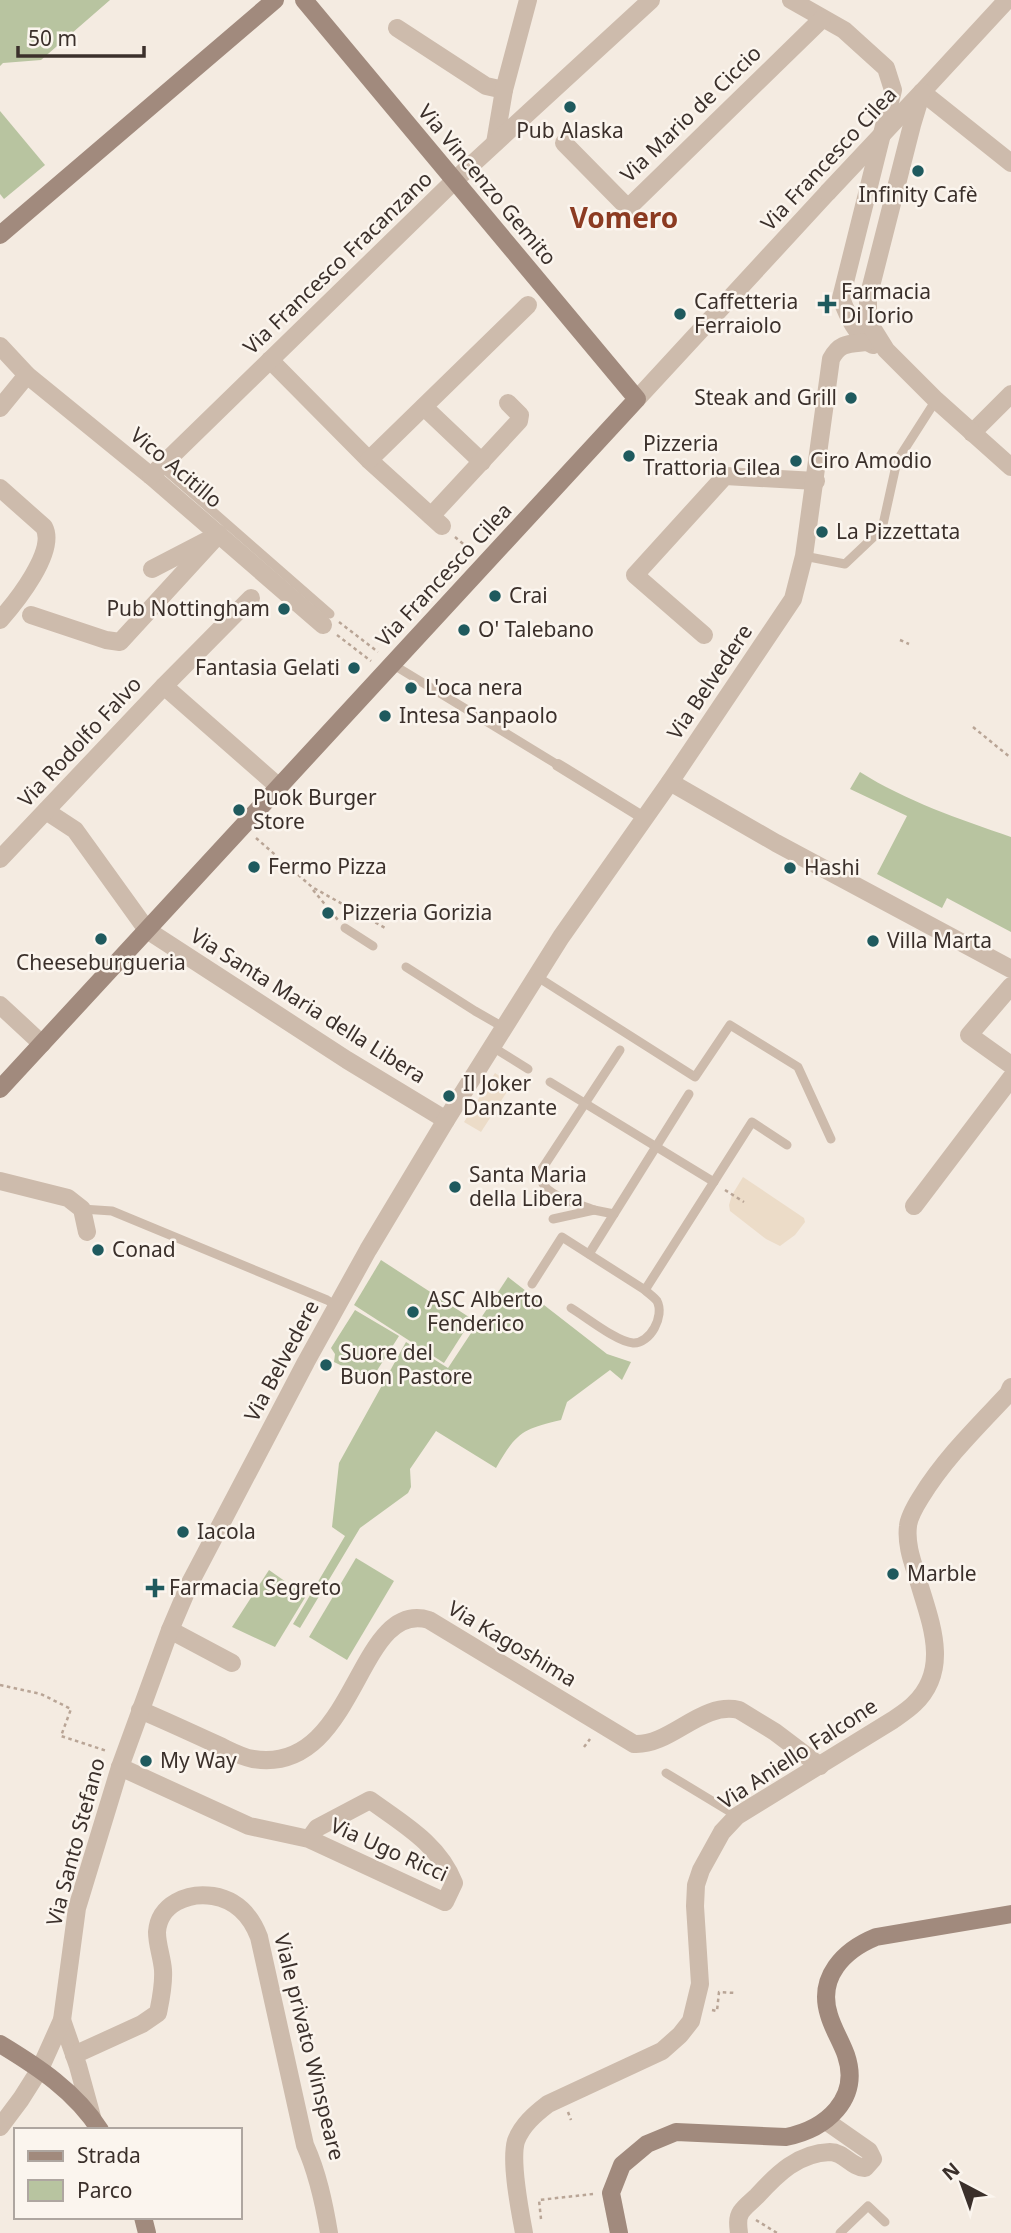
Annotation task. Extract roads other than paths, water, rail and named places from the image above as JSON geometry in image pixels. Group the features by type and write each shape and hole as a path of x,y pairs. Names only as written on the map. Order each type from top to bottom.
{"main road":[{"path":"0,235 275,0"},
{"name":"Via Vincenzo Gemito","path":"304,0 637,399"},
{"name":"Via Francesco Cilea","path":"0,1089 279,787 387,659 637,399"},
{"path":"619,2233 611,2193 622,2165 647,2144 676,2132 786,2137 800,2134 826,2121 836,2111 844,2098 850,2077 846,2056 826,2006 827,1990 837,1965 847,1952 876,1937 1011,1914"},
{"path":"0,2044 63,2087 96,2123"}],"street":[{"path":"495,143 504,90 528,0"},
{"name":"Via Francesco Fracanzano","path":"156,471 454,181 651,0"},
{"path":"791,0 844,30 886,68 893,90 841,298 847,315 867,342 886,350"},
{"name":"Via Francesco Cilea","path":"637,399 1007,0"},
{"name":"Via Mario de Ciccio","path":"564,143 628,208 822,19"},
{"path":"397,28 486,86 504,90"},
{"path":"1011,163 922,92 868,298 868,321 886,350 936,400 1011,467"},
{"path":"369,460 528,305"},
{"name":"Via Belvedere","path":"170,1630 190,1583 337,1306 446,1119 536,976 793,599 804,556 816,481 831,359 836,349 846,344 867,342"},
{"name":"Vico Acitillo","path":"0,346 27,375 156,471 219,534 327,620"},
{"path":"270,360 369,460 436,521 482,462 519,421 520,415 509,403"},
{"path":"0,408 27,375"},
{"path":"972,433 1011,394"},
{"path":"424,407 482,462"},
{"path":"704,635 635,575 725,477 816,481"},
{"path":"0,488 44,527 47,542 38,565 17,601 0,620"},
{"path":"152,569 219,534"},
{"path":"31,615 106,640 120,642 219,534"},
{"name":"Via Rodolfo Falvo","path":"0,859 251,598"},
{"path":"164,686 279,787"},
{"path":"558,765 644,818"},
{"path":"670,782 776,844 1011,969"},
{"path":"46,811 75,830 147,930"},
{"name":"Via Santa Maria della Libera","path":"147,930 347,1060 446,1119"},
{"path":"1011,986 969,1035 1011,1065"},
{"path":"0,1005 41,1044"},
{"path":"914,1206 1011,1078"},
{"path":"0,1181 68,1198 82,1209 87,1232"},
{"name":"Via Aniello Falcone","path":"533,2230 515,2169 516,2141 531,2116 548,2104 662,2051 691,2021 700,1984 696,1885 722,1832 737,1816 915,1704 934,1675 934,1637 908,1542 908,1524 932,1479 1011,1387"},
{"name":"Via Kagoshima","path":"140,1710 251,1759 272,1760 294,1755 326,1731 390,1628 402,1619 418,1616 429,1620 634,1744 653,1742 714,1711 733,1708 775,1732 820,1766"},
{"path":"170,1630 232,1663"},
{"name":"Via Santo Stefano","path":"0,2127 40,2069 62,2020 77,1908 120,1767 170,1630"},
{"name":"Via Ugo Ricci","path":"120,1767 250,1826 309,1839 445,1902 454,1883 447,1866 424,1839 370,1800 317,1828 309,1839"},
{"name":"Viale privato Winspeare","path":"74,2054 142,2024 158,2013 163,1991 163,1967 157,1934 159,1920 168,1907 181,1899 200,1894 219,1897 242,1909 253,1920 259,1937 305,2146 318,2176 329,2233"},
{"path":"62,2020 96,2123"},
{"path":"739,2233 740,2212 790,2163 834,2152 858,2167 864,2168 870,2164 873,2159 869,2151 826,2121"}],"lane":[{"path":"804,556 845,564 882,529 897,461 936,400"},
{"path":"156,471 327,620"},
{"path":"387,659 558,765"},
{"path":"345,928 373,946"},
{"path":"405,967 503,1027"},
{"path":"536,976 695,1077 730,1025 798,1067 831,1139"},
{"path":"491,1046 528,1069"},
{"path":"614,1214 594,1210 546,1191 539,1179 540,1172 620,1051"},
{"path":"550,1082 713,1182"},
{"path":"589,1254 689,1094"},
{"path":"645,1290 752,1122 788,1145"},
{"path":"82,1209 112,1211 337,1306"},
{"path":"553,1219 594,1210"},
{"path":"532,1284 562,1237 645,1290 657,1302 659,1314 647,1338 636,1343 625,1341 571,1308"},
{"path":"666,1773 737,1816"},
{"path":"841,2233 868,2206 885,2222"}],"place":[{"name":"Pub Alaska","path":"570,107"},
{"name":"Infinity Cafè","path":"918,171"},
{"name":"Farmacia Di Iorio","path":"827,304"},
{"name":"Caffetteria Ferraiolo","path":"680,314"},
{"name":"Steak and Grill","path":"851,398"},
{"name":"Pizzeria Trattoria Cilea","path":"629,456"},
{"name":"Ciro Amodio","path":"796,461"},
{"name":"La Pizzettata","path":"822,532"},
{"name":"Crai","path":"495,596"},
{"name":"Pub Nottingham","path":"284,609"},
{"name":"O' Talebano","path":"464,630"},
{"name":"Fantasia Gelati","path":"354,668"},
{"name":"L'oca nera","path":"411,688"},
{"name":"Intesa Sanpaolo","path":"385,716"},
{"name":"Puok Burger Store","path":"239,810"},
{"name":"Fermo Pizza","path":"254,867"},
{"name":"Hashi","path":"790,868"},
{"name":"Pizzeria Gorizia","path":"328,913"},
{"name":"Cheeseburgueria","path":"101,939"},
{"name":"Villa Marta","path":"873,941"},
{"name":"Il Joker Danzante","path":"449,1096"},
{"name":"Santa Maria della Libera","path":"455,1187"},
{"name":"Conad","path":"98,1250"},
{"name":"ASC Alberto Fenderico","path":"413,1312"},
{"name":"Suore del Buon Pastore","path":"326,1365"},
{"name":"Iacola","path":"183,1532"},
{"name":"Marble","path":"893,1574"},
{"name":"Farmacia Segreto","path":"155,1588"},
{"name":"My Way","path":"146,1761"}],"district":[{"name":"Vomero","path":"624,218"}]}
